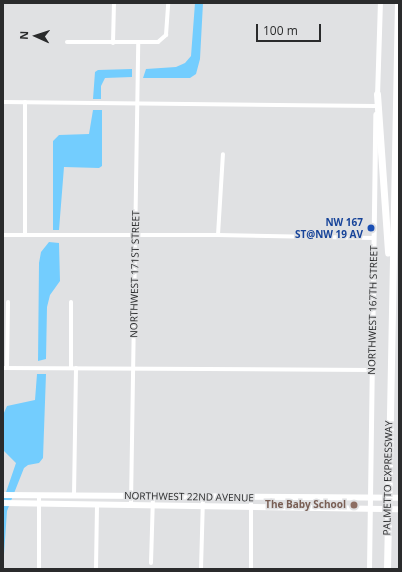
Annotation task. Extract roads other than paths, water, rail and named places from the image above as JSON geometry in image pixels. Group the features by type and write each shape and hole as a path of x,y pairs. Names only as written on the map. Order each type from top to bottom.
{"highway":[{"name":"PALMETTO EXPRESSWAY","path":"387,569 398,3"},
{"path":"377,94 385,187 391,317"}],"main road":[{"name":"NORTHWEST 22ND AVENUE","path":"3,495 399,498"},
{"name":"NORTHWEST 22ND AVENUE","path":"3,503 399,509"}],"street":[{"path":"113,43 114,3"},
{"path":"67,42 158,42 163,40 168,3"},
{"name":"NORTHWEST 167TH STREET","path":"369,569 375,106 377,94 380,3"},
{"name":"NORTHWEST 171ST STREET","path":"131,504 138,43"},
{"path":"3,102 375,106"},
{"path":"25,102 25,235"},
{"path":"218,235 223,154"},
{"path":"3,235 218,235 374,238"},
{"path":"8,302 5,368 372,370"},
{"path":"71,302 71,368"},
{"path":"74,496 76,368"},
{"path":"39,495 39,569"},
{"path":"151,563 153,496"},
{"path":"201,569 203,497"},
{"path":"251,498 251,569"},
{"path":"96,569 97,504"}],"water":[{"path":"195,3 203,3 200,59 196,74 190,78 143,78 146,69 176,67 185,63 191,56"},
{"path":"132,69 132,77 105,78 101,86 101,99 93,99 95,72 98,70"},
{"path":"93,110 102,110 102,166 99,168 64,167 59,230 53,230 53,141 59,135 89,134"},
{"path":"49,242 59,243 60,281 50,295 47,307 46,359 38,361 39,263 41,252"},
{"path":"37,374 46,374 43,458 39,463 28,465 24,468 7,511 3,569 3,501 16,463 4,451 3,415 7,406 35,400"}],"place":[{"name":"NW 167 ST@NW 19 AV","path":"371,228"},
{"name":"The Baby School","path":"354,505"}]}
